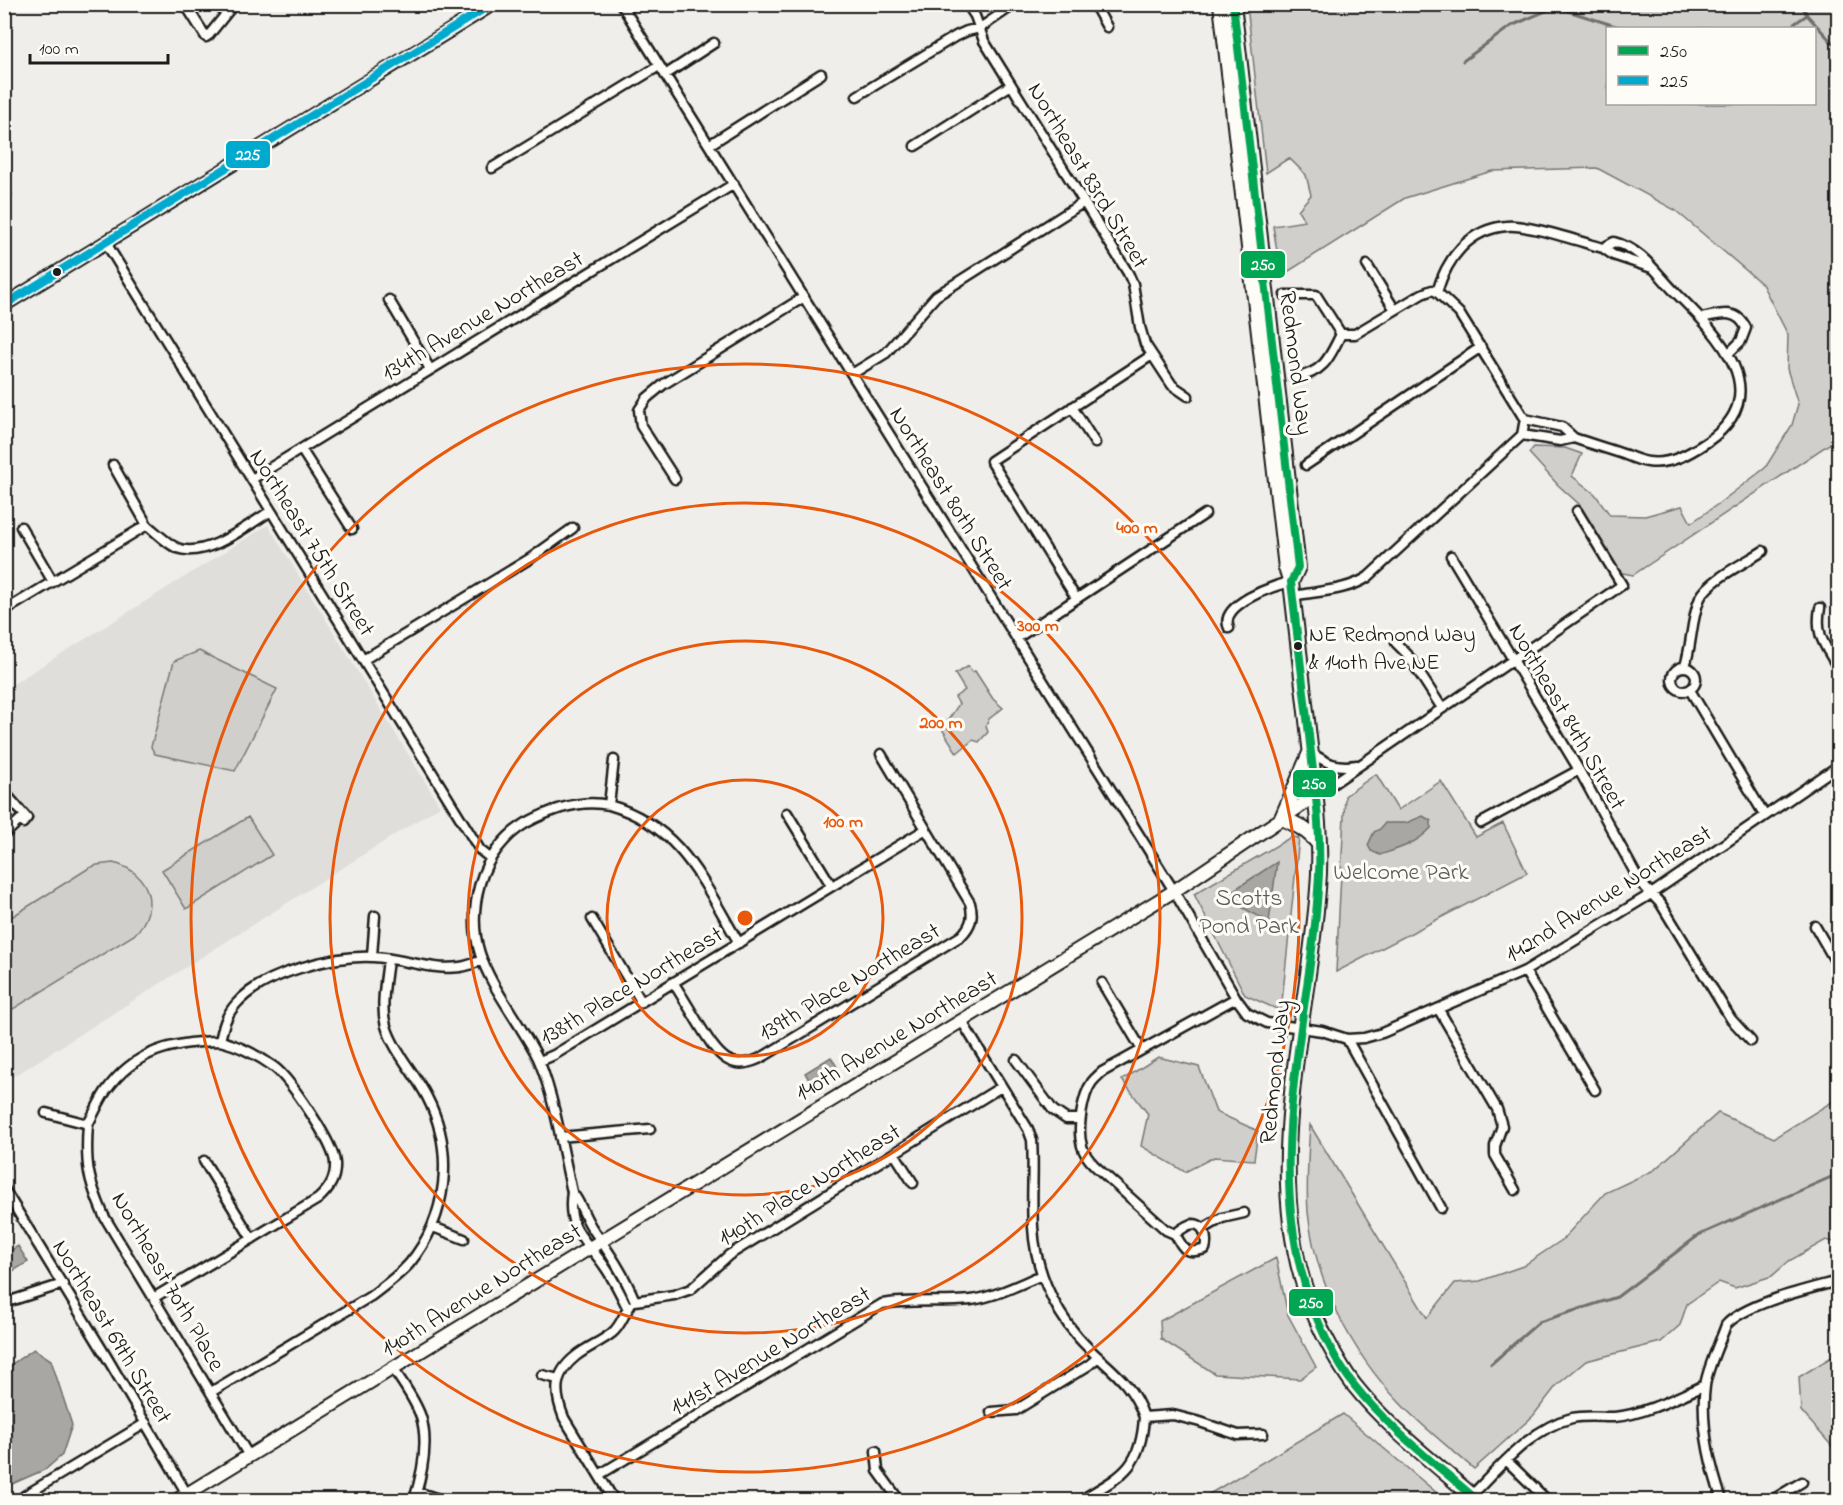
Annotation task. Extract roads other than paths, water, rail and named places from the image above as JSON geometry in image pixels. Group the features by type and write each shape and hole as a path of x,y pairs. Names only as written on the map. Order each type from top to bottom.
{"main road":[{"path":"4,305 493,4"},
{"name":"Redmond Way","path":"1221,4 1286,568 1293,596 1319,844 1318,890 1288,1147 1287,1202 1294,1248 1304,1287 1315,1316 1332,1351 1354,1385 1384,1418 1474,1498"},
{"name":"Redmond Way","path":"1233,4 1254,203 1298,567 1291,582"},
{"path":"1310,752 1282,818 1300,825 1312,834 1319,844"},
{"name":"140th Avenue Northeast","path":"182,1497 1174,891 1315,796"}],"street":[{"path":"220,4 189,5 187,8 206,37 234,4"},
{"name":"Northeast 80th Street","path":"621,4 1174,891 1247,1013"},
{"name":"Northeast 83rd Street","path":"967,4 984,41 1133,284 1145,344 1172,385 1188,396"},
{"path":"856,96 956,36 980,28 1015,4"},
{"path":"1094,4 1107,27"},
{"path":"665,75 714,43"},
{"path":"492,168 659,66"},
{"path":"709,145 821,74"},
{"path":"915,146 1011,85"},
{"name":"134th Avenue Northeast","path":"252,479 734,184"},
{"path":"852,375 886,353 936,296 1084,202"},
{"path":"1437,292 1451,258 1462,245 1486,230 1509,225 1603,248 1612,255 1652,268"},
{"path":"1525,419 1562,427 1574,438 1647,462 1664,462 1694,451 1719,433 1731,417 1739,400 1736,369 1729,353 1702,318 1642,256 1627,246 1614,242 1603,248"},
{"name":"Northeast 75th Street","path":"106,243 480,850 490,858"},
{"path":"1367,266 1395,310"},
{"path":"1293,596 1346,588 1368,578 1522,435 1525,419 1459,313 1437,292 1431,290 1422,294 1355,334 1341,334"},
{"path":"1285,295 1316,295 1341,334"},
{"path":"675,479 641,426 639,410 647,398 664,384 804,297"},
{"path":"389,300 430,369"},
{"path":"1702,318 1729,313 1743,321 1746,328 1741,340 1729,353"},
{"path":"1294,378 1314,373 1325,364 1341,334"},
{"path":"1306,465 1481,347"},
{"path":"1076,598 991,461 1152,355"},
{"path":"1071,407 1095,443"},
{"path":"1522,435 1560,441 1574,438"},
{"path":"301,449 352,529"},
{"path":"113,465 147,525 179,549 205,547 228,538 271,511"},
{"name":"140th Avenue Northeast","path":"1315,796 1622,585 1577,511"},
{"path":"1017,638 1205,514"},
{"path":"4,611 147,525"},
{"path":"21,527 53,582"},
{"path":"363,660 531,558 573,528"},
{"path":"1684,666 1697,608 1706,590 1763,551"},
{"name":"Northeast 84th Street","path":"1451,556 1579,770 1640,882 1661,904 1731,1019 1751,1041"},
{"path":"1229,628 1227,616 1233,608 1274,585 1291,582"},
{"path":"1820,608 1817,624 1820,636 1839,668"},
{"path":"1396,643 1407,654 1442,708"},
{"path":"1684,666 1692,669 1696,676 1695,684 1690,690 1681,691 1672,683 1674,671 1684,666"},
{"path":"1690,690 1765,816"},
{"path":"1310,752 1333,765 1341,767 1361,765"},
{"path":"881,754 926,829"},
{"path":"609,805 614,760"},
{"name":"142nd Avenue Northeast","path":"1247,1013 1267,1023 1322,1030 1347,1039 1364,1038 1382,1033 1438,1010 1525,972 1651,894 1839,766"},
{"path":"1481,822 1579,770"},
{"path":"4,798 7,795 27,818 23,823 20,820 6,833 4,831"},
{"path":"628,1309 604,1265 589,1248 573,1221 570,1207 572,1192 553,1104 540,1061 489,977 477,946 474,905 485,867 490,858 520,827 556,809 596,802 624,809 662,830 677,844 691,861 739,943"},
{"path":"787,813 831,885"},
{"name":"138th Place Northeast","path":"540,1061 554,1055 926,829"},
{"name":"139th Place Northeast","path":"673,982 721,1057 737,1063 755,1061 961,936 969,928 972,919 970,903 926,829"},
{"path":"372,956 375,916"},
{"path":"592,920 641,1002"},
{"path":"1815,926 1839,966"},
{"path":"220,1041 223,1026 237,1003 247,994 299,967 337,959 372,956 435,967 462,967 482,960"},
{"path":"211,1392 371,1296 408,1265 433,1227 443,1192 443,1142 437,1118 427,1096 395,1046 386,1026 383,1006 388,958"},
{"path":"1525,972 1595,1090"},
{"path":"1102,983 1142,1050"},
{"path":"1175,1234 1189,1225 1196,1225 1206,1234 1205,1249 1193,1253 1188,1252 1181,1246 1175,1234 1166,1230 1090,1161 1082,1148 1080,1119 1091,1083 1102,1072 1236,998"},
{"path":"1438,1010 1497,1109 1502,1126 1495,1146 1495,1155 1515,1190"},
{"path":"962,1020 1032,1140 1033,1228 1042,1275 1061,1314 1077,1336 1128,1384 1138,1401 1144,1418 1143,1438 1129,1468 1118,1478 1081,1500"},
{"path":"1347,1039 1441,1208"},
{"path":"46,1113 88,1124 105,1092 134,1062 163,1047 180,1043 220,1041 250,1053 275,1068 295,1089 327,1143 335,1160 332,1182 318,1199 155,1297"},
{"path":"1016,1060 1053,1110 1066,1119 1080,1119"},
{"name":"140th Place Northeast","path":"635,1301 674,1295 691,1288 729,1255 1001,1087"},
{"name":"Northeast 70th Place","path":"88,1124 86,1162 91,1186 104,1216 249,1456"},
{"path":"560,1137 650,1129"},
{"path":"894,1153 913,1183"},
{"path":"204,1161 252,1239"},
{"name":"Northeast 69th Street","path":"4,1189 146,1423 182,1497"},
{"path":"572,1192 591,1227 627,1280 635,1301 611,1334 575,1356 558,1379 556,1390 564,1418 614,1500"},
{"path":"1203,1229 1222,1218 1244,1213"},
{"path":"433,1227 464,1239"},
{"name":"141st Avenue Northeast","path":"598,1475 882,1304 897,1301 971,1300 985,1297 1042,1275"},
{"path":"1722,1500 1711,1467 1705,1433 1705,1385 1726,1325 1744,1311 1798,1292 1839,1281"},
{"path":"4,1303 63,1284"},
{"path":"991,1412 1017,1410 1098,1357"},
{"path":"393,1368 420,1416 425,1436 415,1496 442,1500"},
{"path":"542,1375 558,1379"},
{"path":"1474,1498 1506,1460 1531,1438 1572,1418 1615,1417 1653,1407 1705,1385"},
{"path":"1144,1418 1173,1415 1238,1435 1263,1434"},
{"path":"24,1496 146,1423"},
{"path":"876,1451 878,1471 899,1500"},
{"path":"1506,1460 1547,1500"},
{"path":"1772,1500 1802,1482"}],"waterway":[{"path":"1801,4 1807,15 1838,49"},
{"path":"1463,61 1511,26 1555,7 1619,27"},
{"path":"1789,27 1807,15"},
{"path":"1491,1364 1539,1322 1617,1297 1699,1235 1838,1174"}],"place":[{"name":"NE Redmond Way & 140th Ave NE","path":"1298,646"}],"park label":[{"name":"Welcome Park","path":"1401,871"},
{"name":"Scotts Pond Park","path":"1249,911"}]}
